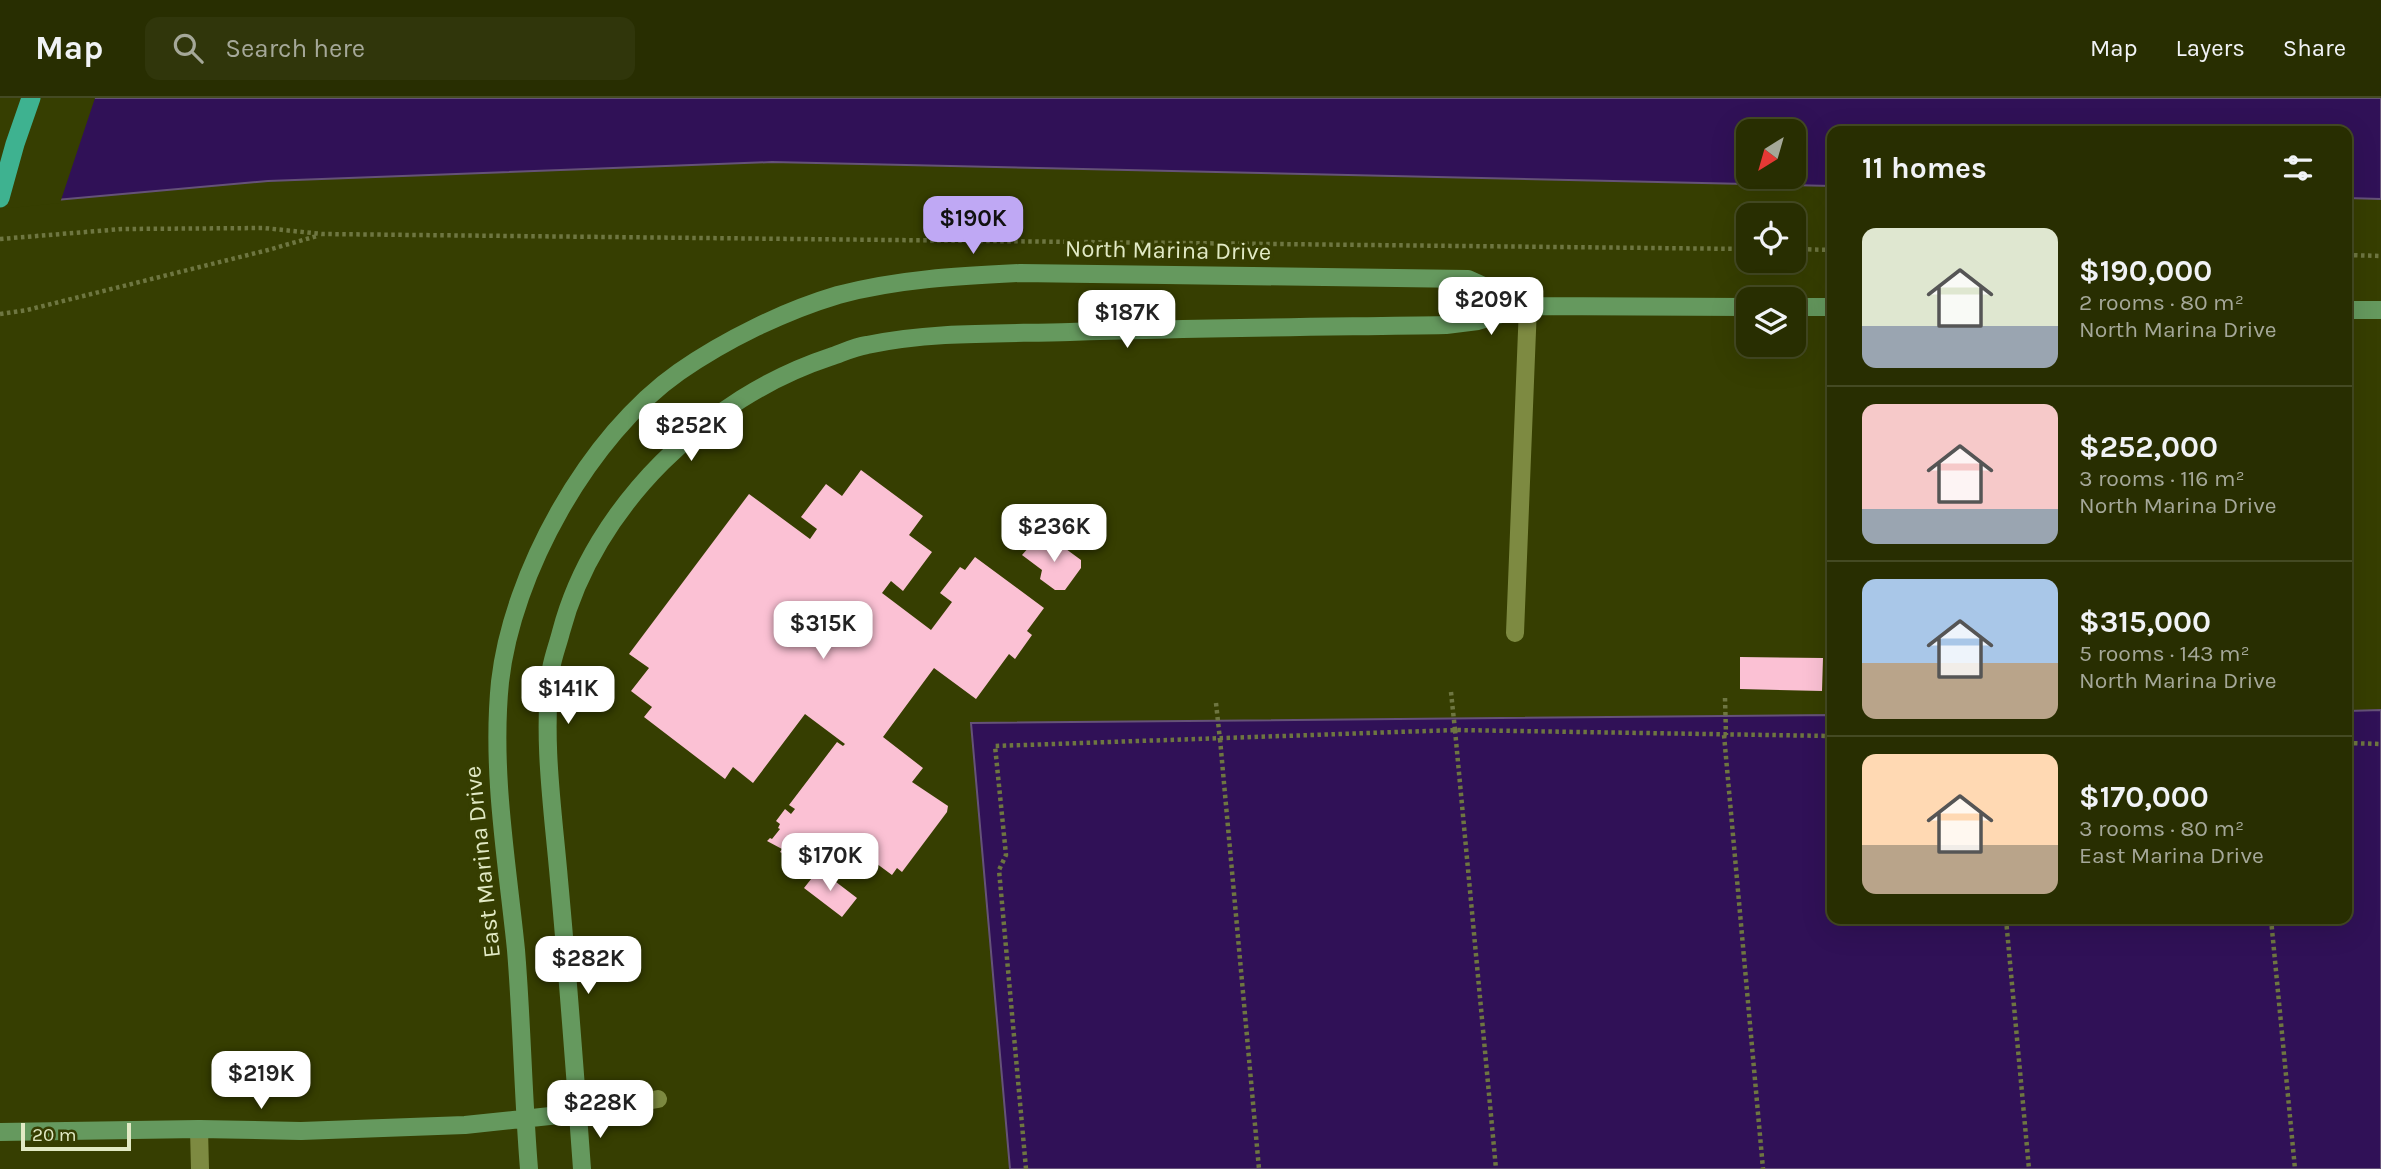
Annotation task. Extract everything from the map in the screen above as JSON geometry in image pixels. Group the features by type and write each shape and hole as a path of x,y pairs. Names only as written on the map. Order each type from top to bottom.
{"highway":[{"path":"0,198 31,98"}],"main road":[{"name":"North Marina Drive","path":"537,555 564,501 596,456 634,412 678,373 782,315 836,296 888,283 1008,274 1242,275 1468,279 1528,306"},
{"name":"North Marina Drive","path":"578,1113 547,756 551,668 565,617 583,569 620,509 644,480 699,430 750,393 805,365 865,345 960,335 1446,325 1478,321 1528,306 1736,307"},
{"path":"1806,307 1827,307"},
{"path":"2352,310 2381,310"},
{"name":"East Marina Drive","path":"529,1169 522,1015 496,746 501,679 509,639 515,612 537,555"},
{"path":"0,1132 199,1129 301,1131 465,1125 578,1113 582,1169"}],"lane":[{"path":"1515,634 1528,306"},
{"path":"578,1113 659,1099"},
{"path":"199,1129 200,1169"}],"path":[{"path":"0,239 122,229 264,228 322,234 1736,249"},
{"path":"0,314 27,310 322,234"},
{"path":"1806,249 1827,250"},
{"path":"2352,255 2381,256"},
{"path":"1451,692 1458,762"},
{"path":"1725,698 1727,769"},
{"path":"1216,703 1223,771"},
{"path":"1455,730 1496,1169"},
{"path":"1026,1169 999,870 1006,855 995,746 1455,730 1827,736"},
{"path":"1724,735 1763,1169"},
{"path":"1220,739 1259,1169"},
{"path":"2352,744 2381,744"},
{"path":"2006,924 2029,1169"},
{"path":"2271,924 2295,1169"}],"shaded area":[{"path":"0,98 2381,98 2381,199 2352,198 2352,126 1827,126 1827,186 1806,185 1806,119 1736,119 1736,184 772,162 268,181 0,205"},
{"path":"2381,710 2381,1169 1010,1169 971,723 1827,715 1827,924 2352,924 2352,711"}],"pier":[{"path":"0,98 95,98 60,203 0,209"}],"building":[{"path":"861,470 923,516 909,535 932,552 903,591 891,581 882,593 931,630 952,602 940,593 960,567 965,570 975,557 1044,608 1027,631 1032,635 1015,659 1009,654 976,699 934,668 883,737 923,768 912,782 948,806 947,812 902,872 897,868 892,875 865,855 859,863 826,838 809,860 789,844 784,854 780,852 782,849 767,841 780,829 780,824 776,821 785,809 791,814 795,809 789,805 837,742 843,746 845,744 805,714 753,783 733,767 725,779 644,717 652,707 631,691 649,668 629,654 749,494 810,539 817,529 801,517 826,484 842,496"},
{"path":"1038,537 1057,551 1060,548 1066,549 1081,560 1081,568 1065,590 1055,590 1040,579 1042,570 1022,555"},
{"path":"1740,657 1823,658 1822,691 1740,689"},
{"path":"819,869 857,898 842,917 804,888"}]}
